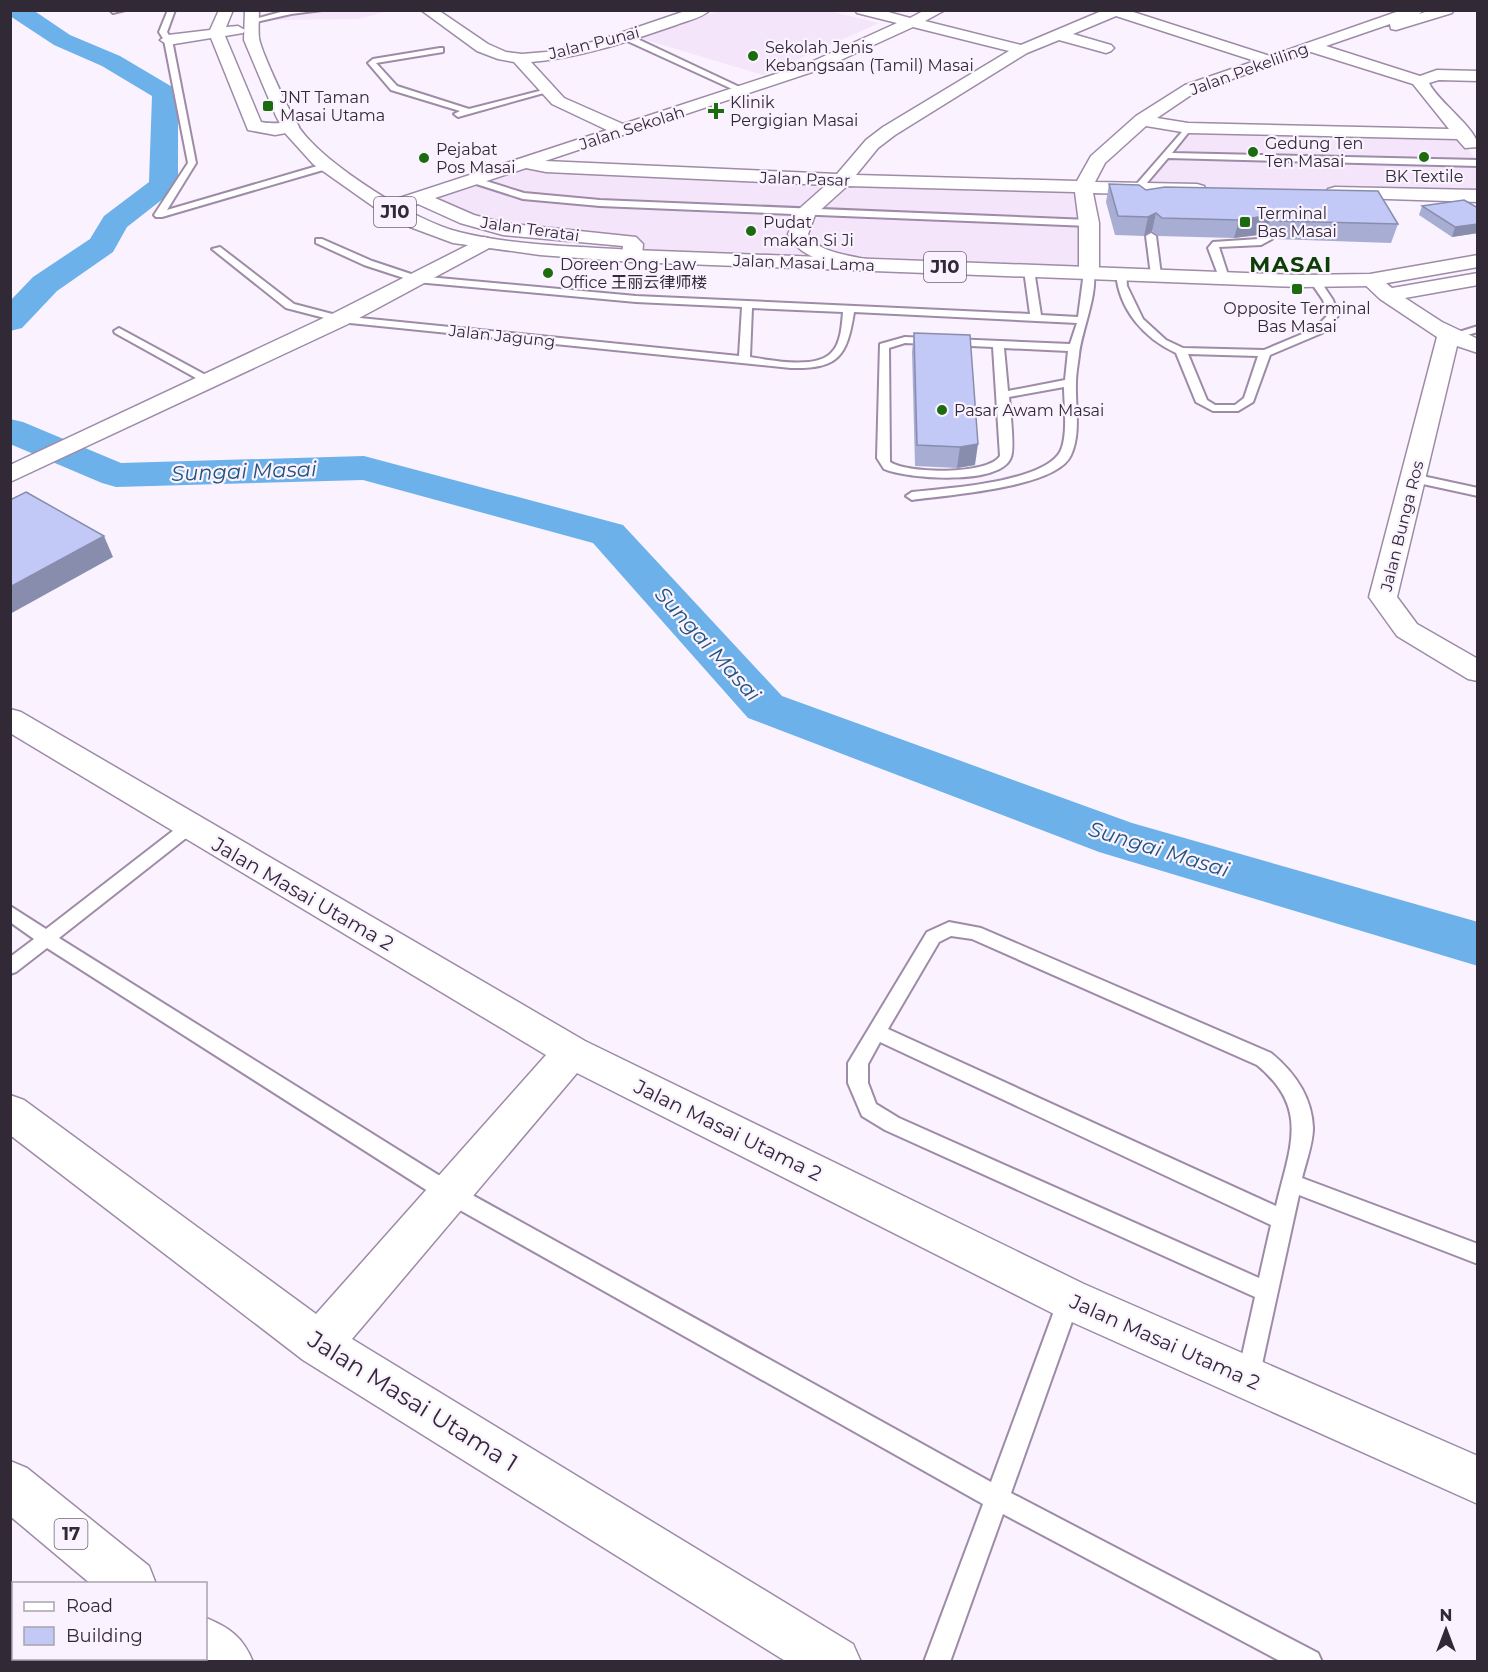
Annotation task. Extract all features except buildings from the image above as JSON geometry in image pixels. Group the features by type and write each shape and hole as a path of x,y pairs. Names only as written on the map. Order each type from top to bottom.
{"main road":[{"path":"226,10 216,33 254,126 275,130 291,127"},
{"path":"428,10 479,46 505,56 519,58 558,101 624,131"},
{"name":"Jalan Punai","path":"519,58 575,51 626,37 703,10"},
{"path":"862,10 1022,50"},
{"name":"Jalan Sekolah","path":"388,208 815,66 938,10"},
{"name":"Jalan Pekeliling","path":"1318,45 1355,38 1447,10"},
{"path":"862,264 819,253 802,242 798,234 806,213 842,180 872,144 889,131 1022,50 1115,11 1271,61"},
{"name":"Jalan Pekeliling","path":"1083,187 1097,160 1142,120 1191,88 1414,11"},
{"path":"168,40 216,33 252,20"},
{"name":"Jalan Masai Lama","path":"252,20 252,40 291,127 319,160 388,208 417,223 453,237 484,243 632,256 1315,281 1370,280 1478,261"},
{"path":"1058,35 1106,48"},
{"path":"1355,38 1375,67"},
{"path":"1318,45 1375,67 1421,81 1437,75 1478,76"},
{"path":"1421,81 1421,86 1478,152"},
{"path":"1142,120 1188,128 1464,134"},
{"name":"Jalan Pasar","path":"527,163 569,169 842,180 1220,190"},
{"path":"1083,187 1089,223 1089,272"},
{"path":"1315,193 1338,199 1450,196 1473,201"},
{"name":"Jalan Teratai","path":"419,198 458,216 503,229 629,241 633,244 632,256"},
{"path":"18,472 340,319 484,243"},
{"path":"1387,295 1478,279"},
{"path":"1370,280 1387,295 1449,337 1478,347"},
{"name":"Jalan Bunga Ros","path":"1449,337 1383,597 1407,630 1478,672"},
{"name":"Jalan Masai Utama 2","path":"10,719 572,1052 1069,1299 1478,1480"},
{"path":"319,1344 572,1052"},
{"name":"Jalan Masai Utama 1","path":"10,1112 319,1344 835,1662"},
{"name":"17","path":"10,1485 129,1582"},
{"path":"207,1645 227,1662"}],"lane":[{"path":"113,11 122,10"},
{"path":"172,10 163,32 168,40 192,163 159,215 327,166"},
{"path":"252,20 291,11 319,10"},
{"path":"626,37 744,91"},
{"path":"440,50 372,63 394,88 468,111"},
{"path":"452,115 547,91"},
{"path":"1137,189 1188,128"},
{"path":"1166,155 1478,163"},
{"path":"473,180 523,196 600,203 1089,223"},
{"path":"1151,236 1156,275"},
{"path":"1224,278 1213,248 1216,244 1261,242 1267,239"},
{"path":"320,241 368,263 416,279 636,299 1083,320"},
{"name":"Jalan Jagung","path":"217,249 290,306 340,319 744,360 808,366 825,362 839,355 845,340 849,310"},
{"path":"1029,270 1036,318"},
{"path":"912,496 1010,483 1048,470 1058,463 1069,449 1070,382 1074,348 1083,320 1089,272"},
{"path":"1120,273 1122,286 1138,320 1162,342 1181,351 1265,353 1318,331 1333,316 1328,300 1315,281"},
{"path":"744,360 747,305"},
{"path":"1449,337 1478,329"},
{"path":"119,331 209,381"},
{"path":"998,345 1006,456 995,468 975,473 900,471 884,462 884,346 905,340 1074,348"},
{"path":"1181,351 1202,402 1213,408 1238,408 1250,400 1265,353"},
{"path":"1003,395 1070,382"},
{"path":"1413,478 1478,492"},
{"path":"10,967 189,827"},
{"path":"10,914 449,1193 996,1498 1309,1662"},
{"path":"1248,1379 1303,1130 1299,1101 1284,1074 1264,1059 975,933 949,929 933,937 858,1063 858,1083 869,1110 892,1124 1267,1292"},
{"path":"876,1032 1283,1220"},
{"path":"1292,1183 1478,1254"},
{"path":"937,1662 1069,1299"}],"shaded area":[{"path":"279,11 388,11 359,19 276,20"},
{"name":"Sekolah Jenis Kebangsaan (Tamil) Masai","path":"720,11 829,11 879,23 763,75 636,37"},
{"path":"1192,126 1455,132 1477,161 1477,199 1140,191"},
{"path":"536,162 1077,184 1083,267 693,253 604,246 476,229 418,202"}],"waterway":[{"name":"Sungai Masai","path":"10,321 45,284 102,245 115,222 163,185 165,93 111,61 62,40 17,10"},
{"name":"Sungai Masai","path":"10,430 116,475 364,468 608,534 765,707 1118,838 1478,944"}],"place":[{"name":"Sekolah Jenis Kebangsaan (Tamil) Masai","path":"753,56"},
{"name":"JNT Taman Masai Utama","path":"268,106"},
{"name":"Klinik Pergigian Masai","path":"716,111"},
{"name":"Gedung Ten Ten Masai","path":"1253,152"},
{"name":"BK Textile","path":"1424,157"},
{"name":"Pejabat Pos Masai","path":"424,158"},
{"name":"Terminal Bas Masai","path":"1245,222"},
{"name":"Pudat makan Si Ji","path":"751,231"},
{"name":"Doreen Ong Law Office 王丽云律师楼","path":"548,273"},
{"name":"Opposite Terminal Bas Masai","path":"1297,289"},
{"name":"Pasar Awam Masai","path":"942,410"}],"district":[{"name":"MASAI","path":"1291,264"}]}
